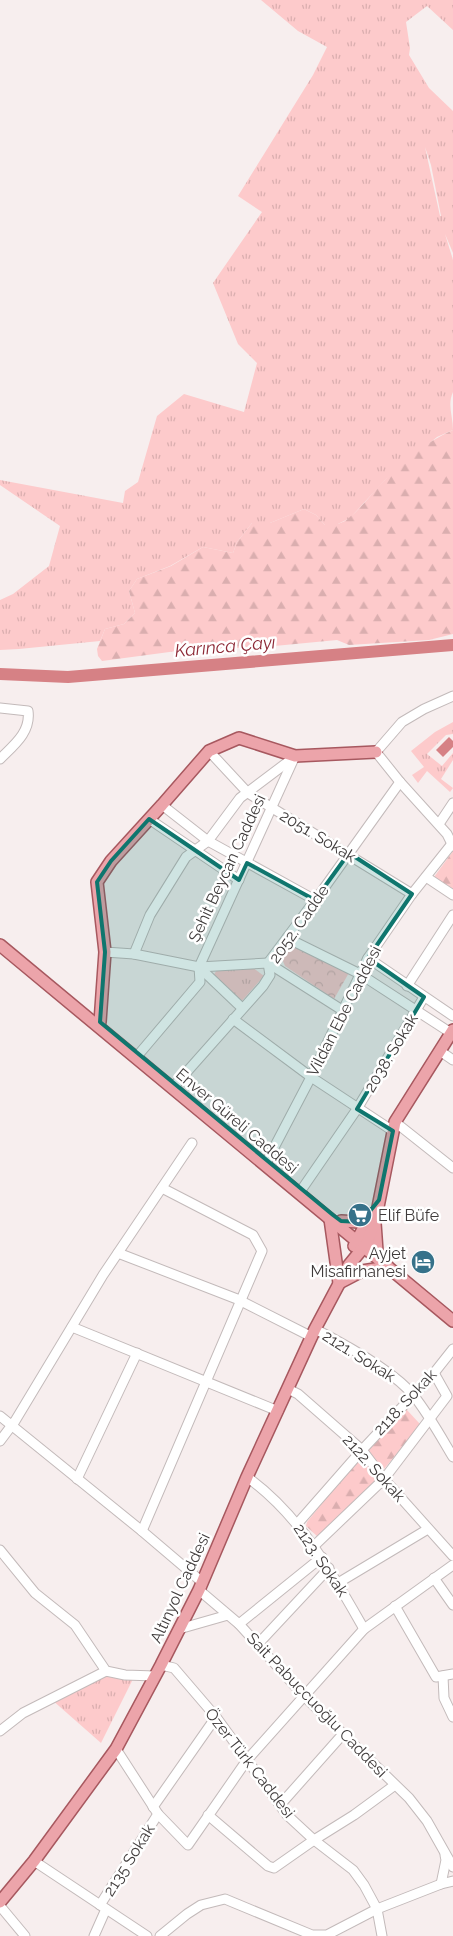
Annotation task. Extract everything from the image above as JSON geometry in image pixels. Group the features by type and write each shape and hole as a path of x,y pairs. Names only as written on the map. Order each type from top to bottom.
{"main road":[{"path":"100,1022 105,952 97,882 111,861 208,751 239,738 295,756 376,752"},
{"name":"Enver Güreli Caddesi","path":"0,938 302,1189 336,1220"},
{"name":"Enver Güreli Caddesi","path":"0,945 336,1220 388,1267 453,1321"},
{"path":"394,1126 452,1031"},
{"name":"Altınyol Caddesi","path":"0,1902 34,1862 116,1749 161,1665 201,1586 247,1477 314,1333 374,1215 379,1200 394,1126"},
{"path":"377,1251 374,1215 361,1222 336,1220 339,1283 362,1271 388,1267"},
{"name":"Enver Güreli Caddesi","path":"361,1241 377,1251 453,1313"}],"street":[{"path":"452,846 448,834 400,782 376,752 402,722 424,709 453,696"},
{"path":"0,708 28,711 30,721 23,736 0,758"},
{"name":"2051. Sokak","path":"208,751 248,793 349,853 412,894"},
{"path":"134,954 150,914 186,857 208,840 240,798 295,756"},
{"name":"Şehit Beycan Caddesi","path":"139,1054 200,982 199,967 295,756"},
{"name":"2052. Cadde","path":"176,1084 263,986 270,975 268,963 400,782"},
{"path":"439,824 453,803"},
{"path":"162,805 208,840 315,900"},
{"path":"149,820 239,880"},
{"name":"Vildan Ebe Caddesi","path":"267,1161 311,1077 368,958 412,894 452,846"},
{"path":"426,877 453,896"},
{"path":"408,986 453,915"},
{"path":"287,938 360,974 452,1031"},
{"path":"105,952 134,954 199,967 268,963 342,1010"},
{"path":"368,958 453,1016"},
{"path":"199,967 242,1008"},
{"name":"2038. Sokak","path":"302,1189 357,1109 424,997"},
{"path":"233,1019 357,1109 394,1126 453,1168"},
{"path":"440,1051 453,1060"},
{"path":"0,1441 12,1426 118,1253 192,1143"},
{"path":"142,1531 262,1251 253,1235 162,1188"},
{"name":"2121. Sokak","path":"118,1253 241,1301 314,1333 392,1375 413,1395 430,1418 453,1457"},
{"path":"72,1327 278,1411"},
{"name":"2118. Sokak","path":"298,1523 453,1349"},
{"path":"77,1478 137,1353"},
{"path":"315,1545 384,1479 430,1418 450,1398 434,1372"},
{"name":"2122. Sokak","path":"288,1389 298,1394 362,1450 384,1479 453,1556"},
{"name":"Sait Pabuçcuoğlu Caddesi","path":"0,1416 142,1531 201,1586 228,1616 239,1624 258,1644 304,1696 408,1798 426,1821 453,1867"},
{"name":"2123. Sokak","path":"247,1477 298,1523 315,1545 364,1629"},
{"path":"338,1583 428,1529"},
{"path":"0,1550 36,1593 74,1625 106,1671"},
{"path":"239,1624 322,1557"},
{"path":"116,1749 156,1810 188,1845 247,1760 364,1629 453,1564"},
{"path":"258,1644 329,1568"},
{"path":"434,1578 453,1605"},
{"path":"395,1606 436,1677 453,1674"},
{"path":"179,1629 228,1616"},
{"name":"Özer Türk Caddesi","path":"161,1665 174,1668 216,1717 287,1815 314,1840 353,1870 364,1885 377,1909 382,1936"},
{"path":"0,1731 23,1713 106,1671 125,1675 155,1676"},
{"path":"443,1676 444,1698 453,1717"},
{"name":"2135 Sokak","path":"94,1936 103,1907 156,1810 216,1717"},
{"path":"280,1805 343,1734"},
{"path":"208,1816 268,1866 274,1868 354,1815 395,1785"},
{"path":"441,1884 446,1860 445,1852"},
{"path":"34,1862 147,1936"},
{"path":"160,1936 201,1905 225,1898 312,1935 327,1934 377,1909 453,1881"},
{"path":"0,1906 25,1936"}],"highlighted area":[{"path":"149,819 239,880 247,863 315,900 349,853 412,894 368,958 424,997 357,1109 393,1131 379,1200 361,1222 341,1221 333,1215 100,1022 105,952 97,882 111,861"}],"green space":[{"path":"261,0 453,0 453,30 427,6 406,22 410,48 409,55 429,88 453,111 453,253 445,234 453,260 453,392 450,406 453,430 437,437 385,480 350,518 336,525 325,525 316,515 304,509 270,523 252,523 237,542 233,553 203,547 170,566 137,579 129,591 135,613 124,624 105,629 100,641 0,650 0,600 13,594 49,566 60,526 0,485 0,480 123,503 125,491 138,482 157,416 184,394 244,412 257,363 238,344 213,283 262,212 238,196 313,75 327,47 298,31","holes":["425,147 431,165 441,216"]},
{"path":"453,430 453,634 429,640 349,645 337,640 264,647 192,649 102,661 98,656 97,649 105,629 124,624 135,613 129,591 137,579 171,566 203,547 233,553 237,542 252,523 270,523 304,509 316,515 325,525 342,523 358,510 404,462 423,447"},
{"path":"453,722 453,734 446,735 427,754 442,766 453,753 453,760 441,779 453,788 450,792 427,771 418,783 412,775 424,767 411,751 435,732"},
{"path":"453,851 453,889 434,877"},
{"path":"291,944 350,971 334,999 285,966 282,959"},
{"path":"220,966 237,970 252,967 264,976 240,1003 212,977"},
{"path":"406,1409 420,1424 419,1427 384,1469 381,1469 367,1452 367,1448"},
{"path":"362,1456 379,1478 318,1537 306,1526 307,1522 359,1457"},
{"path":"106,1671 135,1675 101,1743 51,1699"}],"shaded area":[{"path":"449,737 453,741 453,747 443,757 436,750"}],"waterway":[{"name":"Karınca Çayı","path":"0,674 68,677 453,645"}],"place":[{"name":"Elif Büfe","path":"360,1215"},
{"name":"Ayjet Misafirhanesi","path":"423,1262"}]}
